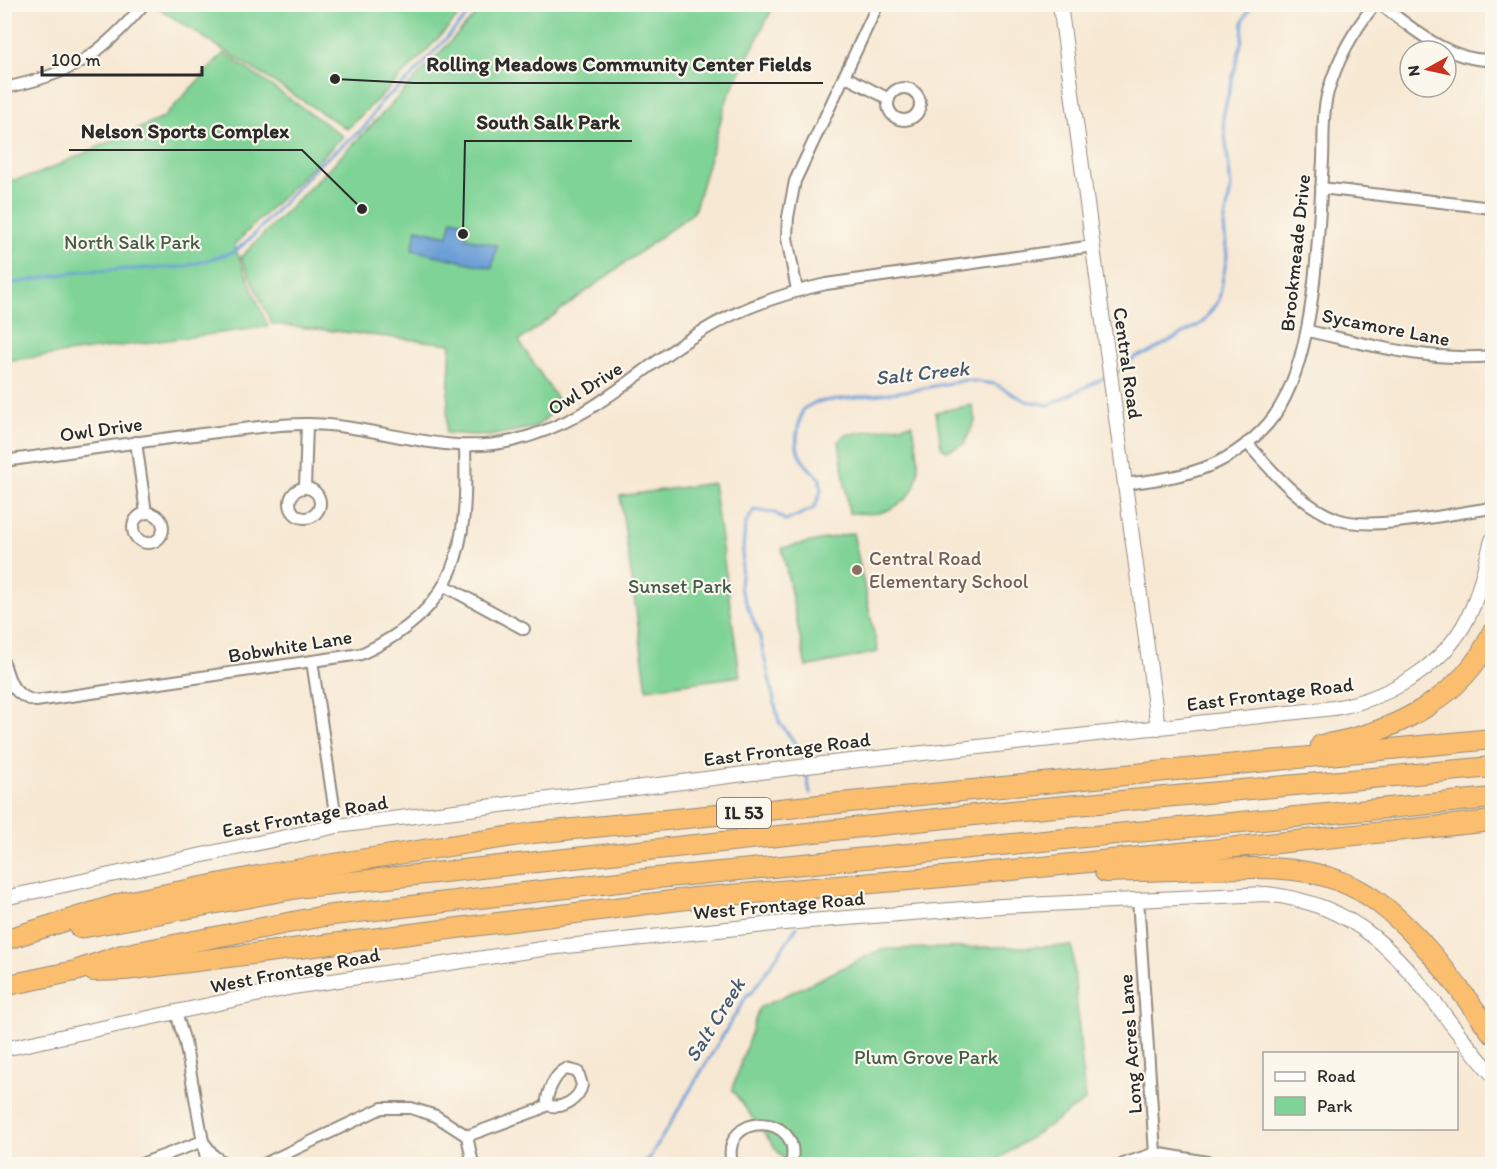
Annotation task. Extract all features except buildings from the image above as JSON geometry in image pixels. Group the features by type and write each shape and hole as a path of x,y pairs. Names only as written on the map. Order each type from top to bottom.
{"highway":[{"path":"1176,770 1338,743 1401,721 1429,705 1457,683 1478,660 1492,633"},
{"name":"IL 53","path":"4,941 126,902 263,875 533,833 1492,739"},
{"name":"IL 53","path":"4,941 304,887 1011,811 1492,767"},
{"path":"4,986 75,971 122,955 324,916 671,876 1492,798"},
{"path":"75,971 125,970 696,898 943,877 1492,821"},
{"path":"943,877 1263,867 1292,868 1330,876 1364,892 1407,928 1492,1033"}],"street":[{"path":"4,88 52,77 75,66 99,50 144,4"},
{"path":"797,290 787,238 795,180 878,4"},
{"name":"Central Road","path":"1060,4 1158,728"},
{"name":"Brookmeade Drive","path":"1125,484 1172,477 1211,466 1246,443 1274,417 1295,372 1308,331 1327,94 1342,56 1361,21 1375,4"},
{"path":"1380,4 1427,40 1476,61 1492,60"},
{"path":"844,76 889,99"},
{"path":"1321,188 1492,208"},
{"name":"Owl Drive","path":"4,461 136,442 307,424 356,429 465,447 512,441 550,430 577,418 701,332 747,309 797,290 825,284 1093,246"},
{"name":"Sycamore Lane","path":"1308,331 1427,357 1492,356"},
{"path":"305,488 307,424"},
{"path":"136,442 146,513"},
{"path":"1246,443 1302,499 1337,519 1354,523 1379,523 1492,508"},
{"name":"Bobwhite Lane","path":"4,663 14,690 24,698 36,701 361,654 391,640 408,628 445,586 459,555 464,522 465,447"},
{"name":"East Frontage Road","path":"4,898 337,826 823,764 1343,706 1372,699 1402,685 1431,663 1473,608 1492,540"},
{"path":"445,586 524,629"},
{"path":"312,661 337,826"},
{"name":"West Frontage Road","path":"4,1049 293,987 526,952 829,920 1138,899 1266,894 1285,896 1330,908 1362,926 1401,961 1492,1074"},
{"name":"Long Acres Lane","path":"1138,899 1155,1153"},
{"path":"176,1013 185,1041 207,1164"},
{"path":"467,1136 547,1105"},
{"path":"264,1164 382,1108 411,1108 436,1116 467,1136 473,1164"},
{"path":"732,1164 731,1147 735,1138 742,1130 761,1123 781,1130 788,1138 792,1147 791,1164"},
{"path":"141,1164 203,1141"},
{"path":"203,1141 214,1156 226,1164"},
{"path":"1123,1164 1155,1153 1218,1164"}],"green space":[{"path":"153,5 469,5 415,63 347,129"},
{"path":"485,5 774,5 727,99 694,212 519,341 561,405 536,427 489,436 446,433 451,344 272,324 241,257 366,131"},
{"name":"North Salk Park","path":"224,53 343,136 234,245 268,327 5,361 5,182 38,174 163,118"},
{"path":"972,405 975,421 964,444 947,451 941,446 936,412"},
{"path":"912,424 918,464 914,488 907,498 897,506 882,512 849,513 839,441 844,435"},
{"name":"Sunset Park","path":"713,483 740,676 647,689 620,496"},
{"path":"853,533 878,652 806,667 782,548"},
{"name":"Plum Grove Park","path":"1072,946 1085,1101 991,1164 787,1164 732,1090 759,1008 882,949"}],"water":[{"path":"452,219 469,223 466,238 497,245 492,268 412,250 417,229 448,236"}],"waterway":[{"path":"4,285 82,271 183,267 234,252 252,237 317,166 364,128 382,101 408,80 478,4"},
{"name":"Salt Creek","path":"1115,373 1124,369 1135,357 1148,353 1202,323 1219,300 1227,256 1224,226 1231,187 1223,116 1242,40 1243,21 1252,4"},
{"name":"Salt Creek","path":"804,761 803,753 779,722 759,634 740,588 745,525 754,510 775,513 786,521 814,508 821,492 820,478 804,463 797,448 803,409 816,402 914,390 966,380 995,384 1026,401 1049,405 1106,377"},
{"name":"Salt Creek","path":"806,771 810,793"},
{"name":"Salt Creek","path":"805,917 818,894"},
{"name":"Salt Creek","path":"641,1164 650,1157 747,995 752,992 797,927"}],"place":[{"name":"Rolling Meadows Community Center Fields","path":"335,79"},
{"name":"Nelson Sports Complex","path":"362,209"},
{"name":"South Salk Park","path":"463,234"},
{"name":"Central Road Elementary School","path":"857,570"}]}
